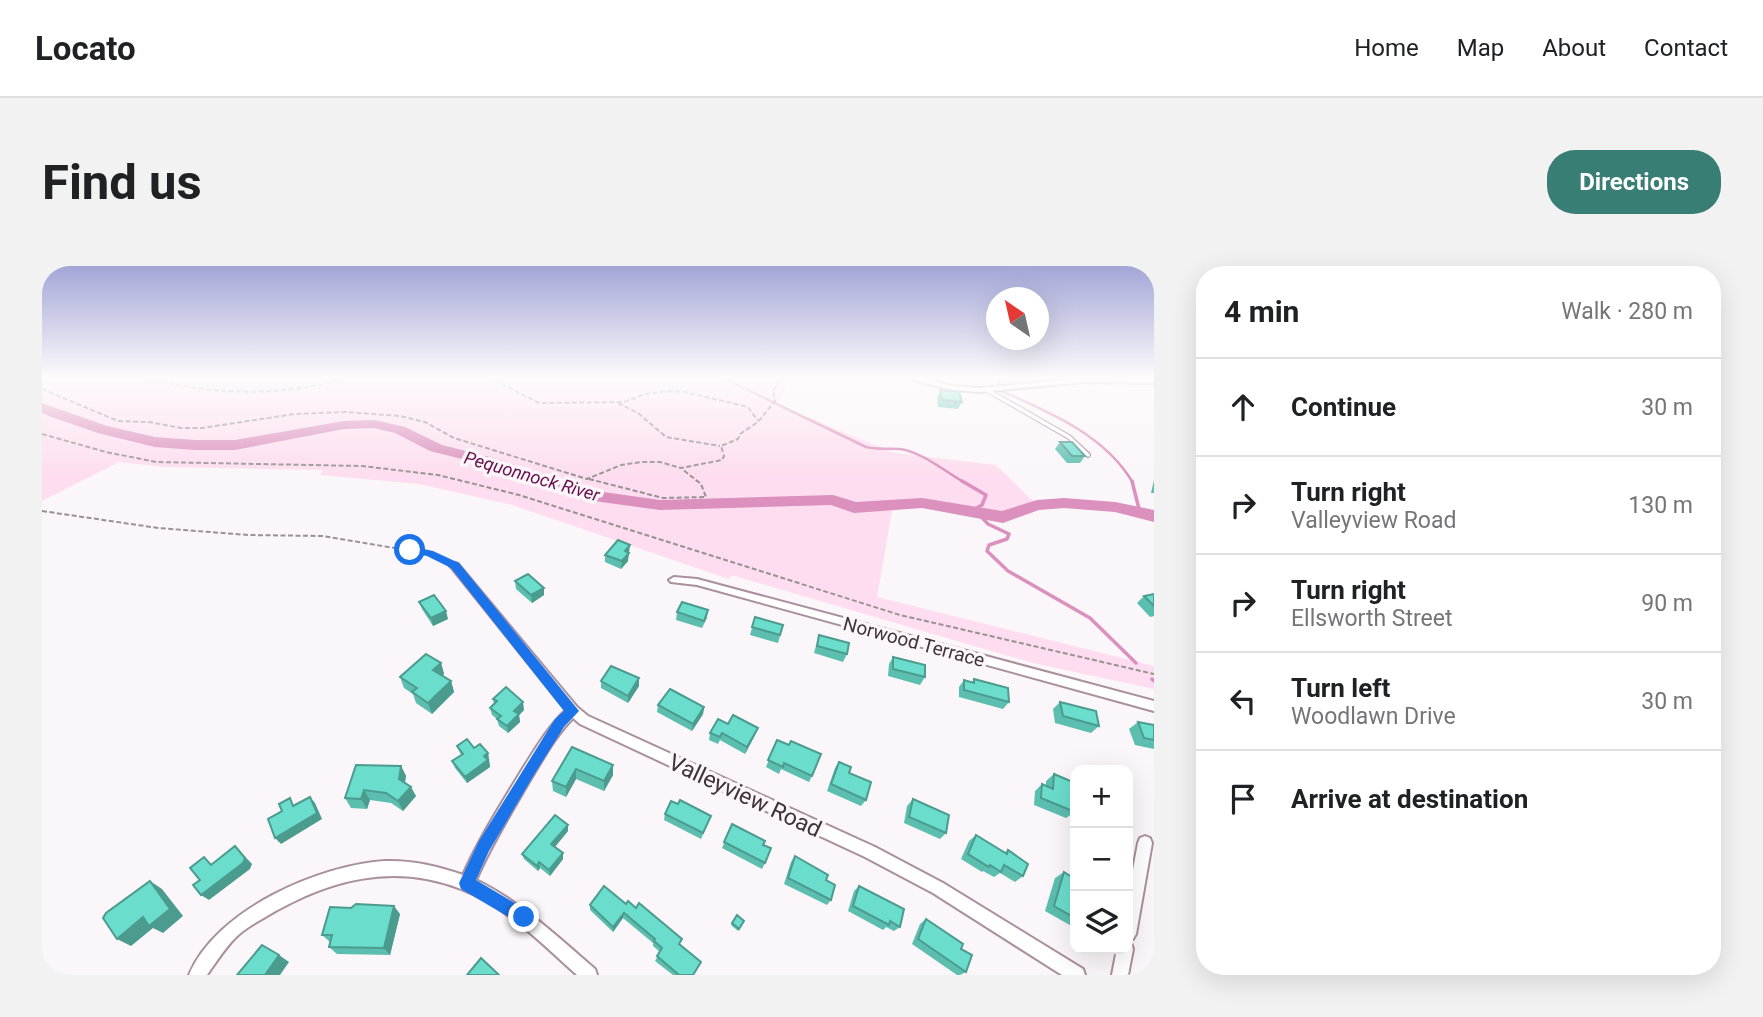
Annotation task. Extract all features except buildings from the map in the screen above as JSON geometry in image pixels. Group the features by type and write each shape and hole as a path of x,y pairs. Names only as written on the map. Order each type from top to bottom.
{"street":[{"name":"Valleyview Road","path":"455,566 573,711 606,732 870,852 938,888 1077,975"},
{"name":"Norwood Terrace","path":"674,580 697,582 1154,706"},
{"path":"467,883 484,846 530,769 559,723 573,711"},
{"path":"1133,907 1145,843"},
{"path":"197,975 233,930 285,895 333,876 393,867 467,883 524,917 589,975"},
{"path":"1120,975 1124,954"}],"lane":[{"path":"1026,410 1069,438 1088,455"}],"path":[{"path":"92,410 118,421 149,422 181,428 202,428 294,414 359,412 400,416 425,422 454,438 587,479 640,493 692,501 706,497 701,484 681,468 660,462 621,465 587,479"},
{"path":"630,410 666,437 721,446 738,439 740,434 758,422 768,410"},
{"path":"750,410 758,422"},
{"path":"42,434 106,453 168,463 362,466 460,480 519,495 900,615 1154,674"},
{"path":"681,468 722,460 724,456 721,446"},
{"path":"42,511 158,528 248,535 323,536 430,554 455,566"}],"shaded area":[{"path":"42,410 790,410 895,453 996,465 1037,505 1003,517 911,505 892,511 877,597 1154,666 1154,689 1033,663 731,575 729,579 512,505 419,484 320,475 323,470 163,467 119,462 42,501"}],"waterway":[{"name":"Pequonnock River","path":"48,410 103,430 155,442 195,445 235,445 344,425 374,424 400,430 436,448 488,461 594,496 660,505 833,500 854,508 922,503 1003,517 1037,505 1064,503 1115,507 1154,516"},
{"path":"790,410 866,447 900,449 917,454 965,483"},
{"path":"1044,410 1090,437 1107,451 1132,482"},
{"path":"962,481 986,495 982,505 971,511"},
{"path":"1132,482 1140,513"},
{"path":"977,512 988,524 1009,534 1007,539 989,545 987,551 1008,571 1090,618 1136,663"}],"route":[{"path":"410,550 430,554 455,566 573,711 559,723 530,769 484,846 467,883 524,917"}]}
